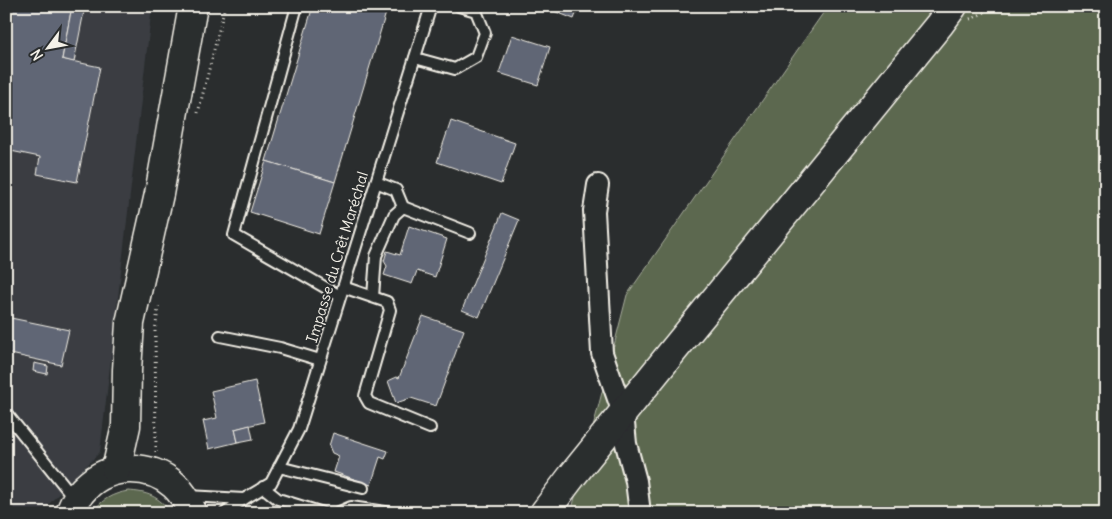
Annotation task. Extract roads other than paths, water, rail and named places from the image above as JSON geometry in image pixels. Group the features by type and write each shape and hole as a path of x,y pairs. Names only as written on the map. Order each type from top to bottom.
{"main road":[{"path":"116,470 126,426 130,323 159,194 193,6"},
{"path":"544,513 623,413 939,26 953,6"},
{"path":"72,506 86,487 100,477 116,470 130,468 158,474 173,484 189,504"}],"street":[{"path":"598,185 594,211 602,353 623,413 626,444 636,481 640,513"}],"lane":[{"path":"297,6 234,235 342,292 373,297 387,302 390,310 365,396 370,403 430,428"},
{"name":"Impasse du Crêt Maréchal","path":"224,513 271,483 299,429 431,6"},
{"path":"414,58 455,69 476,57 484,33 476,11 460,6"},
{"path":"376,182 396,190 403,206 470,233"},
{"path":"373,297 376,256 394,215 403,206"},
{"path":"220,336 280,348 320,360"},
{"path":"6,413 72,506"},
{"path":"279,467 363,488"},
{"path":"263,488 278,499 323,513"},
{"path":"189,504 244,499"},
{"path":"336,513 351,508 392,513"}]}
